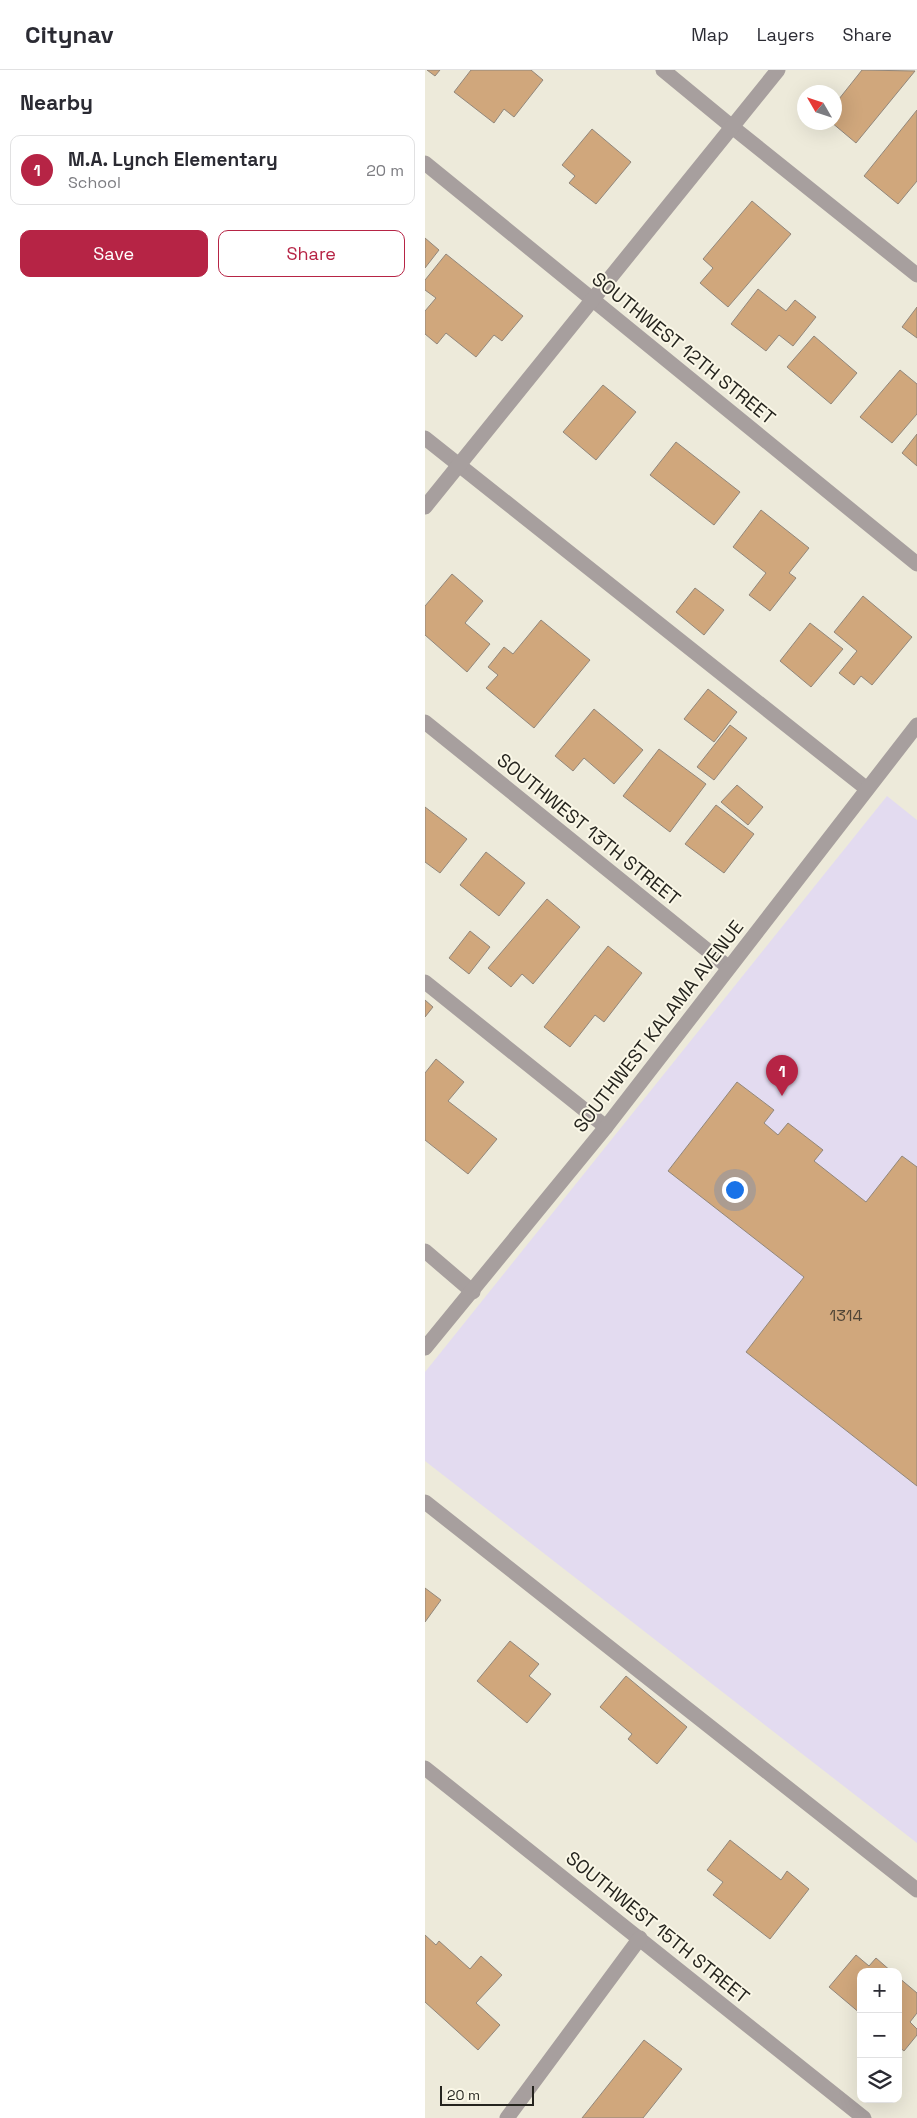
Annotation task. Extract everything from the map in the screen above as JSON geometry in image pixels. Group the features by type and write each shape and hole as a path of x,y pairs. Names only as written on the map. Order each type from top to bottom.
{"street":[{"path":"663,70 917,275"},
{"path":"425,507 778,70"},
{"name":"SOUTHWEST 12TH STREET","path":"425,163 917,564"},
{"path":"425,438 867,790"},
{"name":"SOUTHWEST 13TH STREET","path":"425,722 728,967"},
{"name":"SOUTHWEST KALAMA AVENUE","path":"425,1348 473,1292 606,1127 917,725"},
{"path":"425,982 606,1127"},
{"path":"425,1251 473,1292"},
{"path":"425,1502 917,1890"},
{"name":"SOUTHWEST 15TH STREET","path":"425,1768 864,2118"},
{"path":"507,2118 640,1938"}],"shaded area":[{"path":"887,796 917,820 917,1843 425,1461 425,1372"}],"building":[{"path":"427,70 440,70 435,76"},
{"path":"471,70 531,70 543,80 514,117 504,109 494,123 454,92"},
{"path":"862,70 915,71 856,143 841,130 842,95"},
{"path":"917,110 917,181 898,204 864,176"},
{"path":"592,129 631,162 596,204 569,183 575,176 562,165"},
{"path":"752,201 791,234 728,307 700,283 713,268 703,259"},
{"path":"425,238 439,250 425,268"},
{"path":"446,254 523,316 502,341 494,335 476,357 446,333 437,344 425,334 425,311 436,298 425,290 425,280"},
{"path":"758,289 786,311 795,300 816,317 793,346 779,335 766,351 731,324"},
{"path":"917,307 917,338 902,327"},
{"path":"814,336 857,373 831,404 787,367"},
{"path":"900,370 917,384 917,414 892,443 860,417"},
{"path":"603,385 636,412 596,460 563,432"},
{"path":"917,434 917,466 902,453"},
{"path":"676,442 740,492 714,525 650,475"},
{"path":"761,510 809,548 789,573 796,578 770,611 749,595 766,573 733,547"},
{"path":"452,574 483,601 465,623 490,644 467,672 425,635 425,606"},
{"path":"695,588 724,610 704,635 676,612"},
{"path":"863,596 912,637 872,685 861,676 854,685 839,673 857,651 834,632"},
{"path":"541,620 590,660 534,728 486,688 498,675 488,667 504,647 513,654"},
{"path":"810,623 843,649 811,687 780,661"},
{"path":"708,689 737,712 714,742 684,719"},
{"path":"594,709 643,750 614,784 584,758 573,771 555,756"},
{"path":"730,725 747,738 714,780 697,767"},
{"path":"659,749 706,784 670,832 623,796"},
{"path":"737,785 763,807 748,825 721,802"},
{"path":"716,805 754,834 724,873 685,844"},
{"path":"425,807 467,839 440,873 425,862"},
{"path":"486,852 525,883 499,916 460,885"},
{"path":"547,899 580,927 533,984 522,974 511,987 488,968"},
{"path":"470,931 490,947 469,974 449,958"},
{"path":"608,946 642,973 604,1022 595,1015 570,1047 544,1027"},
{"path":"425,1000 433,1007 425,1017"},
{"path":"436,1059 464,1082 448,1101 497,1139 468,1174 425,1140 425,1073"},
{"path":"737,1082 774,1110 764,1123 778,1135 788,1123 823,1150 814,1161 866,1202 902,1156 917,1167 917,1486 746,1352 804,1277 668,1171"},
{"path":"425,1588 441,1600 425,1622"},
{"path":"510,1641 539,1664 529,1676 551,1694 527,1723 477,1681"},
{"path":"626,1676 687,1727 657,1764 628,1739 632,1734 600,1707"},
{"path":"730,1840 781,1880 787,1871 809,1889 770,1939 713,1895 723,1882 707,1870"},
{"path":"425,1935 436,1945 439,1941 470,1969 481,1956 502,1975 476,2003 500,2025 478,2050 425,2002"},
{"path":"856,1955 869,1966 876,1958 887,1968 857,1968 857,2011 829,1987"},
{"path":"902,1980 917,1993 917,2013 910,2022 917,2029 917,2035 904,2051 902,2049"},
{"path":"644,2040 682,2069 643,2118 582,2118"}],"place":[{"name":"M.A. Lynch Elementary","path":"782,1096"}]}
